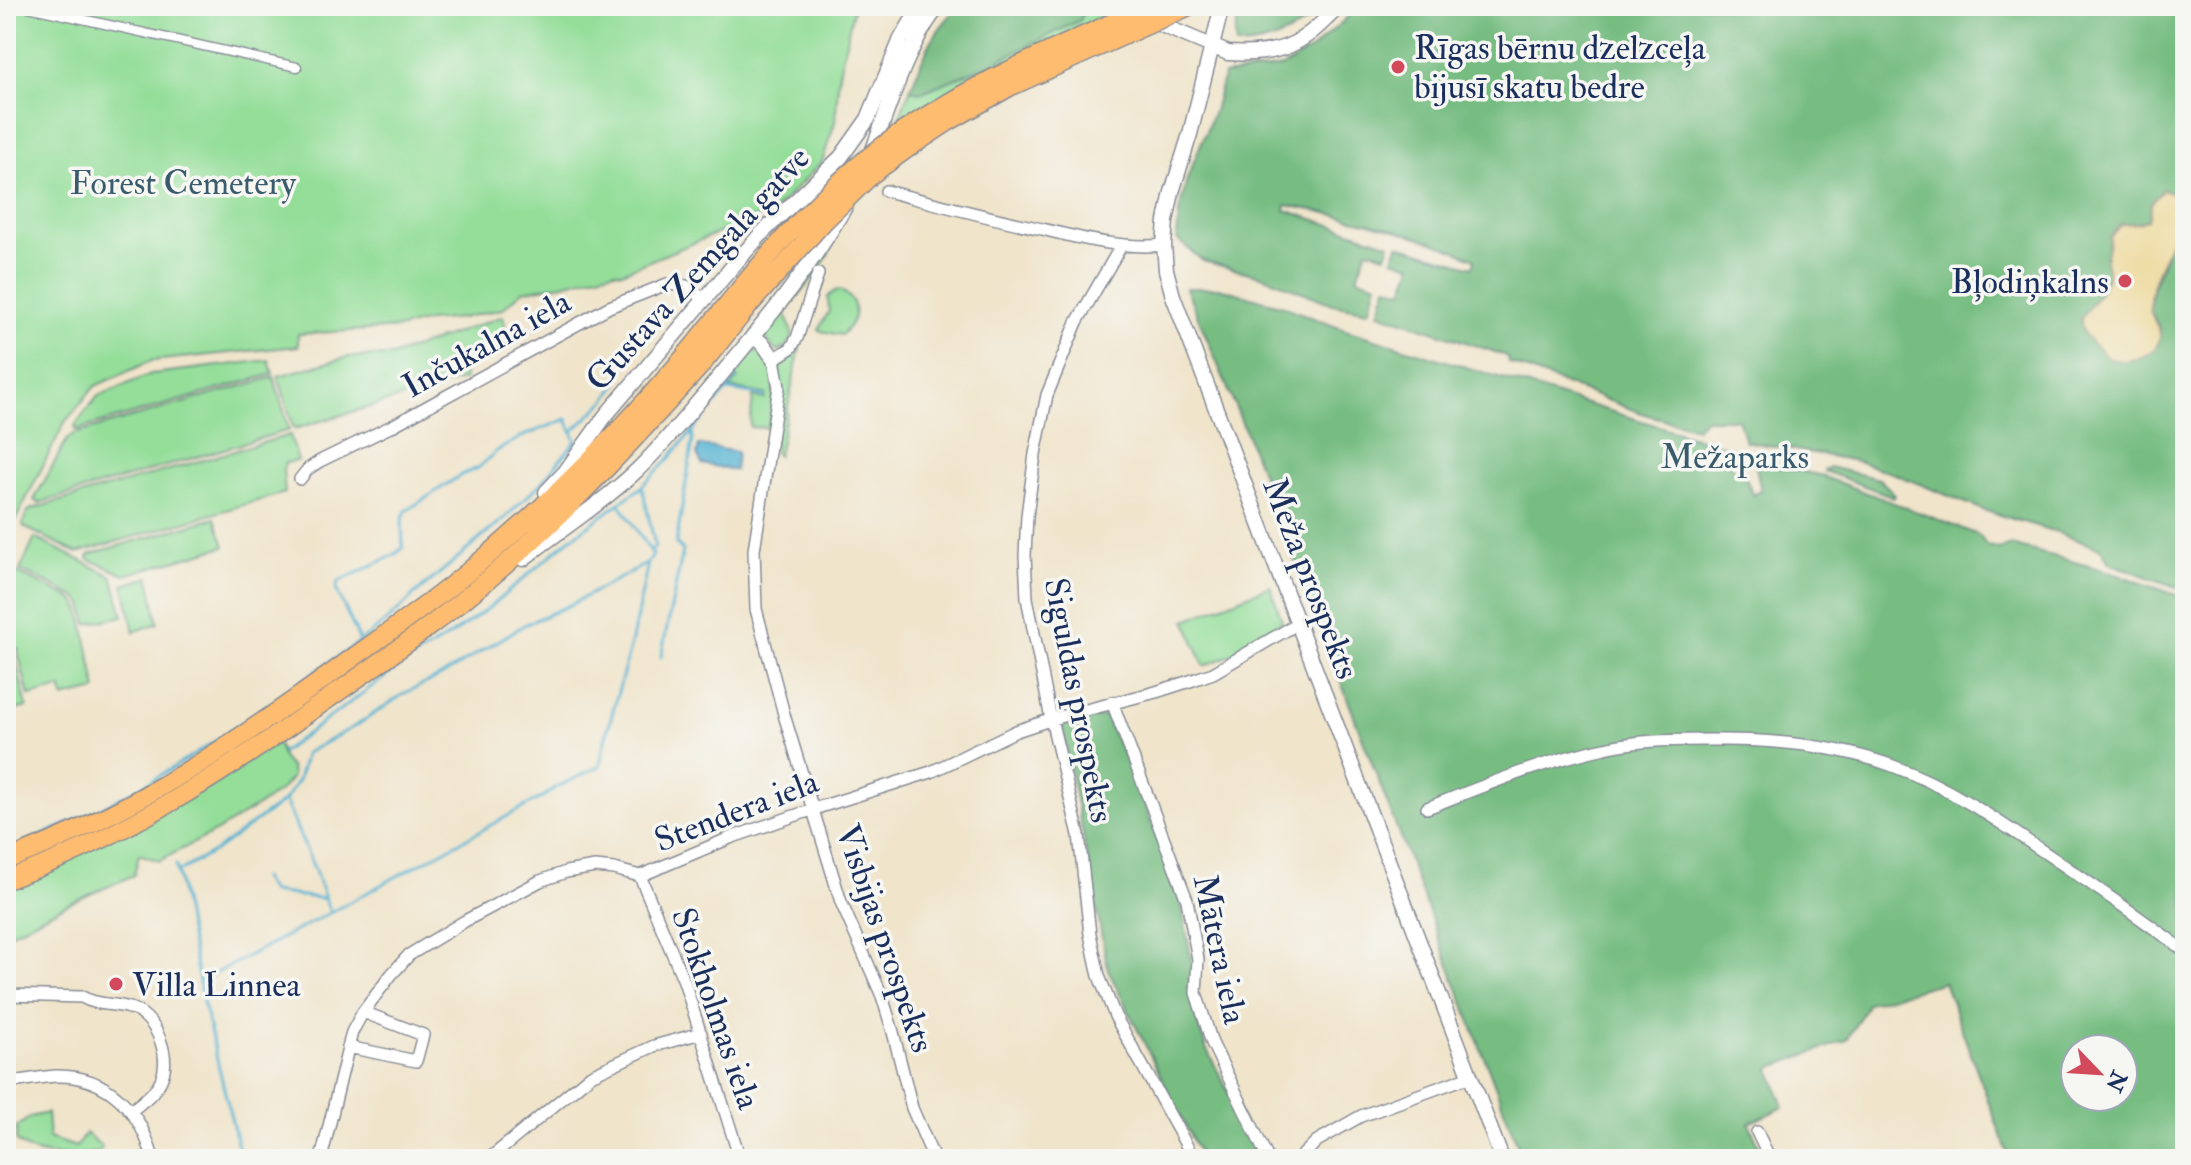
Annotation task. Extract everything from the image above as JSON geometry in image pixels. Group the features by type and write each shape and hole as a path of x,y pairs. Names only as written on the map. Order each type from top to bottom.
{"main road":[{"name":"Gustava Zemgala gatve","path":"6,880 62,858 134,823 215,777 444,614 503,567 578,499 631,443 749,280 837,185 887,143 937,109 976,87 1150,6"},
{"name":"Gustava Zemgala gatve","path":"6,860 147,796 211,758 417,611 546,504 750,304 824,221 872,174 905,150 1009,87 1189,6"}],"street":[{"path":"24,6 297,67"},
{"name":"Gustava Zemgala gatve","path":"489,554 565,472 606,415 763,232 841,157 868,119 901,39 921,6"},
{"name":"Gustava Zemgala gatve","path":"444,614 468,606 636,471 753,336 803,274 840,217 869,159 918,36 939,6"},
{"path":"1116,6 1228,53 1248,54 1266,53 1305,38 1339,6"},
{"name":"Meža prospekts","path":"1222,6 1172,192 1164,245 1166,270 1173,296 1502,1159"},
{"path":"886,191 1121,246 1164,245"},
{"path":"804,194 818,193 829,198 840,217"},
{"name":"Siguldas prospekts","path":"1121,246 1077,322 1047,395 1027,516 1027,598 1051,719 1079,835 1090,934 1099,976 1115,1016 1194,1159"},
{"path":"753,336 774,359 791,348 818,274"},
{"name":"Inčukalna iela","path":"300,479 320,461 609,307 667,284 686,286 704,299"},
{"name":"Visbijas prospekts","path":"774,359 779,387 754,550 756,609 841,902 882,996 912,1108 934,1159"},
{"name":"Stendera iela","path":"321,1159 352,1032 363,1012 409,955 465,921 540,881 566,872 595,867 640,876 730,838 922,776 1016,731 1213,673 1297,624"},
{"name":"Mātera iela","path":"1112,702 1187,900 1198,959 1196,993 1212,1043 1268,1159"},
{"path":"1427,808 1559,759 1609,747 1679,740 1765,740 1849,754 1893,766 1951,793 1994,818 2129,909 2185,951"},
{"name":"Stokholmas iela","path":"640,876 684,981 740,1159"},
{"path":"6,995 82,997 90,1002 130,1008 150,1021 158,1034 165,1063 155,1090 131,1111"},
{"path":"348,1047 416,1061 423,1035 363,1012"},
{"path":"489,1159 591,1075 654,1046 701,1033"},
{"path":"1299,1159 1317,1141 1361,1116 1471,1076"},
{"path":"6,1083 49,1077 77,1077 90,1081 114,1095 131,1111 142,1127 153,1159"},
{"path":"1757,1132 1770,1159"}],"green space":[{"name":"Forest Cemetery","path":"6,6 854,6 839,73 835,122 822,162 775,210 622,272 614,271 523,291 502,309 401,328 298,334 298,346 151,361 95,386 65,422 6,539"},
{"path":"960,6 1077,6 1085,9 1080,20 993,63 922,92 910,90 936,35"},
{"path":"1241,6 1325,6 1305,22 1273,40 1236,46 1235,34"},
{"path":"1360,6 2185,6 2185,590 2109,563 2101,549 1986,511 1857,461 1745,441 1738,419 1705,419 1696,428 1644,414 1509,363 1507,356 1379,313 1387,286 1403,291 1412,265 1393,259 1398,245 1473,267 1475,259 1430,241 1358,220 1286,205 1285,210 1390,244 1386,255 1367,250 1357,277 1377,284 1369,311 1332,304 1265,277 1203,261 1177,239 1179,213 1187,179 1214,111 1224,75 1282,67 1313,48","holes":["2152,202 2179,218 2152,289 2150,311 2160,329 2145,356 2123,360 2081,319 2101,291 2108,275 2121,224 2148,220"]},
{"path":"1085,9 1102,20 961,85 894,130 910,90 922,92 993,63 1080,20"},
{"path":"834,236 822,265 787,310 792,340 776,351 764,336 765,331"},
{"path":"1186,288 1219,288 1283,306 1339,328 1733,449 1727,463 1746,478 1753,495 1761,491 1755,462 1819,475 1979,535 1986,545 1999,549 2011,545 2060,558 2185,598 2185,1159 2010,1159 1944,982 1868,1003 1847,1040 1770,1068 1784,1107 1749,1123 1765,1159 1523,1159 1243,425"},
{"path":"839,290 851,299 855,311 851,323 841,335 819,329 829,311 828,297"},
{"path":"503,316 508,339 458,354 465,379 294,429 278,376 348,357 392,356"},
{"path":"798,344 800,347 778,455 774,452 780,367"},
{"path":"752,351 762,354 769,361 772,371 774,383 768,428 750,427 753,397 765,399 766,394 730,388 738,379 731,372"},
{"path":"269,360 273,374 76,430 75,426 98,396 151,374"},
{"path":"274,377 289,430 39,503 34,500 68,438 74,434"},
{"path":"290,435 298,461 285,463 285,493 77,553 24,527 28,511 32,509"},
{"path":"1829,467 1879,479 1895,494 1894,497 1824,471"},
{"path":"215,518 225,546 125,575 88,559 89,555 97,552"},
{"path":"35,538 112,576 123,616 87,624 83,604 76,597 20,570"},
{"path":"6,567 74,600 80,609 97,690 63,698 61,688 29,696 19,649 6,644 6,612 10,603 6,601"},
{"path":"149,577 158,623 134,632 124,585"},
{"path":"1270,586 1282,621 1238,652 1204,666 1186,620"},
{"path":"6,647 14,654 27,707 6,712"},
{"path":"1105,716 1138,786 1181,902 1191,957 1190,995 1206,1048 1263,1159 1202,1159 1108,970 1062,725"},
{"path":"277,743 283,759 291,768 292,777 264,802 159,861 139,854 134,875 59,908 6,936 6,887"},
{"path":"47,1113 49,1138 76,1147 86,1133 101,1146 101,1152 45,1154 24,1147 16,1140 17,1127 30,1117"}],"sand":[{"path":"2163,189 2172,193 2177,221 2151,292 2150,310 2160,340 2154,349 2143,356 2115,360 2084,334 2081,319 2101,291 2108,275 2105,260 2110,237 2121,224 2148,220 2152,202"}],"water":[{"path":"699,445 737,452 735,470 702,464 697,454"}],"waterway":[{"path":"573,431 606,400 618,383 616,379"},
{"path":"282,752 400,666 490,607 570,539 639,489 667,461 736,379"},
{"path":"728,390 764,396"},
{"path":"24,843 111,803 180,764 254,715 349,649 377,629 541,483 576,441 567,419 521,437 497,451 478,468 461,475 406,511 402,520 403,548 338,582 336,589 360,641"},
{"path":"661,657 683,550 676,544 692,432"},
{"path":"642,486 655,546 651,551"},
{"path":"178,872 215,851 285,800 298,780 306,753 524,625 570,605 648,563 653,555 620,504"},
{"path":"199,982 600,766 648,563"},
{"path":"285,801 330,913"},
{"path":"176,865 202,997 241,1159"},
{"path":"262,878 271,892 325,899"}],"place":[{"name":"Rīgas bērnu dzelzceļa bijusī skatu bedre","path":"1398,67"},
{"name":"Bļodiņkalns","path":"2125,281"},
{"name":"Villa Linnea","path":"116,984"}],"park label":[{"name":"Mežaparks","path":"1735,456"}]}
